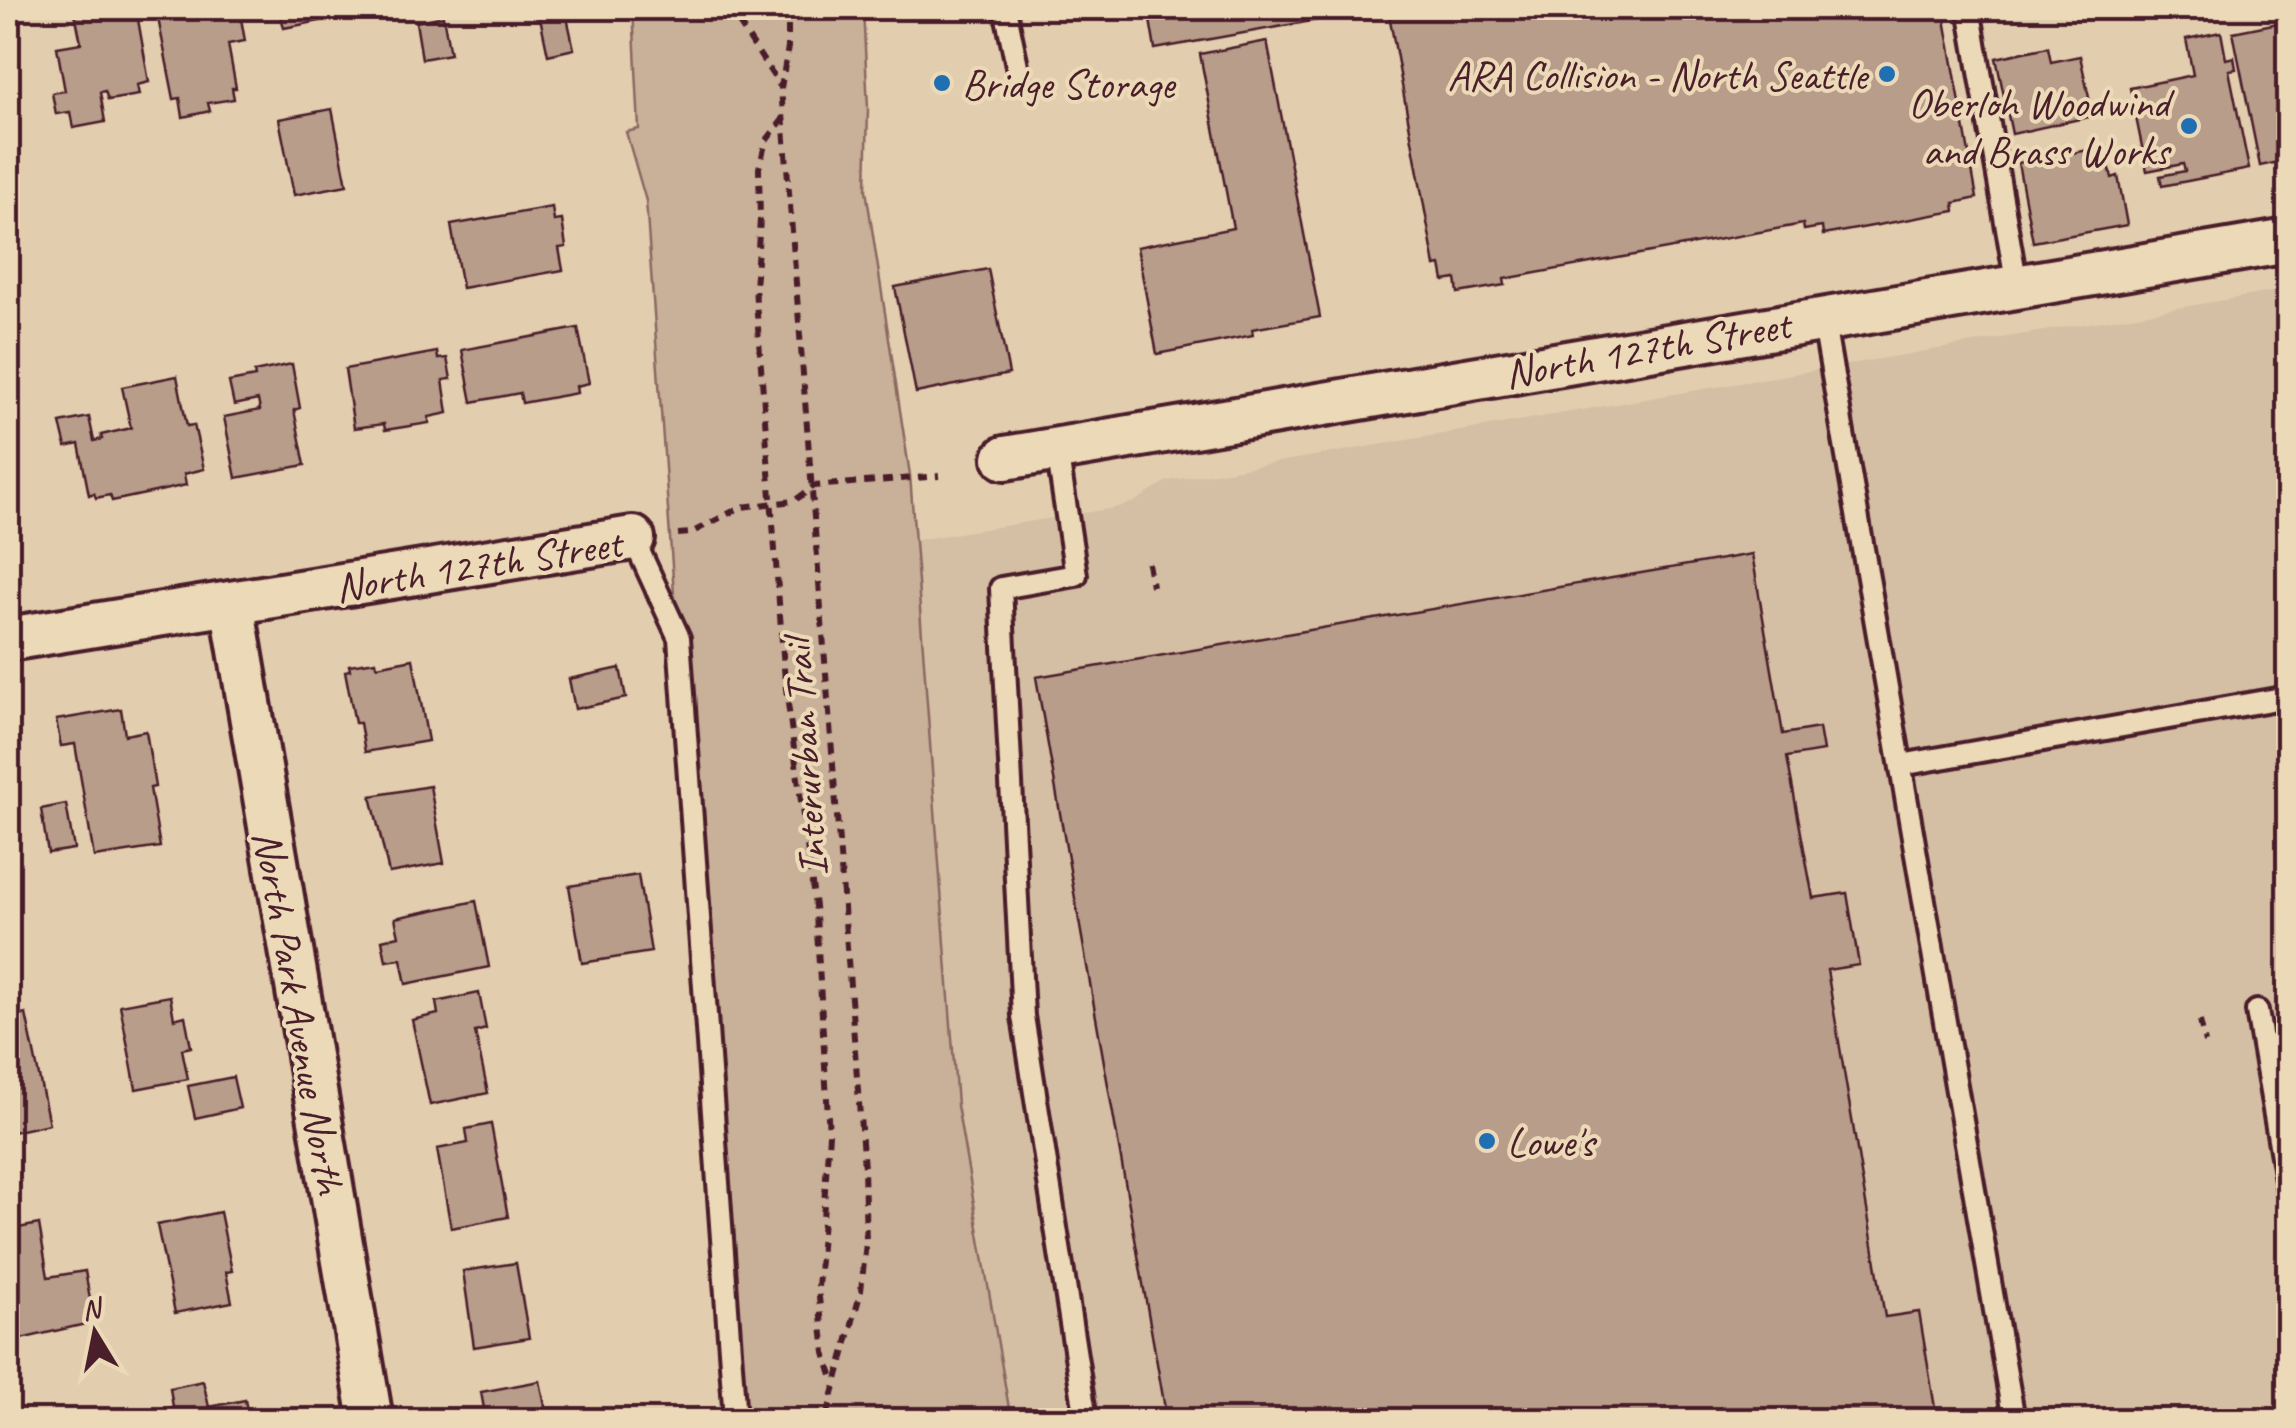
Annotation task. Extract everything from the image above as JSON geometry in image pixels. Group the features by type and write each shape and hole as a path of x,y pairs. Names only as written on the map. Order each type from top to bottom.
{"street":[{"name":"North 127th Street","path":"1005,458 2288,241"},
{"name":"North 127th Street","path":"8,639 633,538"},
{"name":"North Park Avenue North","path":"232,603 370,1420"}],"lane":[{"path":"1005,8 1020,80"},
{"path":"1969,8 2018,286"},
{"path":"1823,318 2014,1420"},
{"path":"1056,450 1076,575 1001,588 1024,1016 1086,1420"},
{"path":"633,538 679,638 735,1420"},
{"path":"1901,765 2288,697"},
{"path":"2257,1011 2288,1191"}],"path":[{"name":"Interurban Trail","path":"729,8 782,88"},
{"name":"Interurban Trail","path":"788,8 782,88 864,1168 866,1242 861,1291 826,1420"},
{"path":"784,117 766,141 759,168 755,288 785,681 816,914 829,1134 818,1288 825,1353 834,1384"},
{"name":"North 127th Street","path":"633,538 691,533 740,507 794,501 814,486 939,476"},
{"path":"1148,563 1152,586"},
{"path":"2200,1021 2205,1043"}],"shaded area":[{"path":"633,8 863,8 868,108 866,190 910,475 957,1105 1011,1420 733,1420 646,201 626,132 639,129"},
{"path":"2288,289 2288,1420 1011,1420 957,1105 915,540 1114,508 1134,502 1167,481"}],"building":[{"path":"74,8 136,8 149,82 137,85 139,95 108,100 105,91 100,92 105,122 73,128 70,112 56,114 52,93 65,91 57,47 81,43"},
{"path":"156,8 229,8 231,16 240,13 245,41 228,44 236,88 232,88 234,99 208,103 210,111 183,117 180,98 174,99"},
{"path":"279,8 381,8 381,9 284,28"},
{"path":"538,8 565,8 574,49 548,55"},
{"path":"1148,8 1384,8 1155,49"},
{"path":"1423,8 1943,8 1977,198 1954,203 1955,211 1823,235 1822,227 1804,230 1803,224 1504,279 1505,285 1458,293 1456,279 1444,281 1441,265 1435,266 1389,14"},
{"path":"443,16 450,54 422,59 416,22"},
{"path":"2288,21 2288,160 2260,166 2233,32"},
{"name":"Oberloh Woodwind and Brass Works","path":"2221,32 2226,59 2234,57 2236,69 2229,70 2249,169 2162,186 2160,176 2185,171 2183,164 2147,171 2130,88 2193,75 2186,39"},
{"path":"1267,41 1320,317 1252,329 1253,335 1157,354 1137,247 1233,228 1200,54"},
{"path":"2048,47 2051,62 2080,56 2093,116 2012,134 1996,58"},
{"path":"332,109 347,185 294,195 279,119"},
{"path":"2105,147 2112,178 2118,176 2127,225 2033,242 2018,163"},
{"path":"552,207 554,221 562,220 566,247 559,248 563,270 462,288 451,225"},
{"path":"988,269 1009,374 916,393 895,287"},
{"path":"578,328 589,383 576,386 577,393 522,403 520,393 472,402 462,350"},
{"path":"437,352 438,359 447,358 451,379 443,380 448,413 429,417 429,423 385,430 384,424 354,428 345,369"},
{"path":"292,364 300,408 294,410 305,465 236,478 224,417 260,410 258,400 234,405 229,382"},
{"path":"177,376 187,426 194,425 204,469 184,474 186,485 112,501 110,495 89,495 79,444 66,447 60,423 89,417 94,441 102,439 101,435 131,428 122,387"},
{"name":"Lowe's","path":"1752,554 1783,734 1819,728 1823,751 1787,757 1813,898 1847,893 1859,965 1827,970 1885,1317 1919,1312 1937,1420 1847,1420 1846,1414 1810,1420 1167,1420 1036,677"},
{"path":"413,659 428,741 365,752 345,671 350,670 349,665 376,661 377,666"},
{"path":"620,668 626,698 575,709 569,679"},
{"path":"121,709 125,735 146,731 160,847 94,857 75,744 61,746 56,720"},
{"path":"8,753 16,798 12,799 14,811 8,812"},
{"path":"430,786 444,863 389,873 371,796"},
{"path":"66,804 74,849 48,853 41,809"},
{"path":"638,875 651,952 582,963 569,886"},
{"path":"476,901 489,967 406,984 401,959 386,961 382,940 399,936 395,918"},
{"path":"479,993 486,1029 475,1032 488,1093 430,1105 412,1020 438,1014 436,1002"},
{"path":"170,996 174,1019 185,1016 191,1047 182,1049 188,1079 136,1089 120,1005"},
{"path":"26,1014 49,1124 8,1133 8,1018"},
{"path":"233,1077 240,1108 195,1118 188,1086"},
{"path":"491,1124 508,1217 451,1228 437,1149 468,1143 466,1129"},
{"path":"220,1212 232,1271 226,1272 232,1302 175,1313 157,1225"},
{"path":"39,1224 48,1277 85,1271 94,1322 8,1342 8,1230"},
{"path":"516,1263 529,1338 474,1347 463,1271"},
{"path":"203,1381 209,1407 245,1400 249,1420 147,1420 145,1413 173,1407 170,1388"},
{"path":"540,1381 548,1420 486,1420 481,1392"}],"place":[{"name":"ARA Collision - North Seattle","path":"1887,74"},
{"name":"Bridge Storage","path":"942,83"},
{"name":"Oberloh Woodwind and Brass Works","path":"2189,126"},
{"name":"Lowe's","path":"1487,1141"}]}
